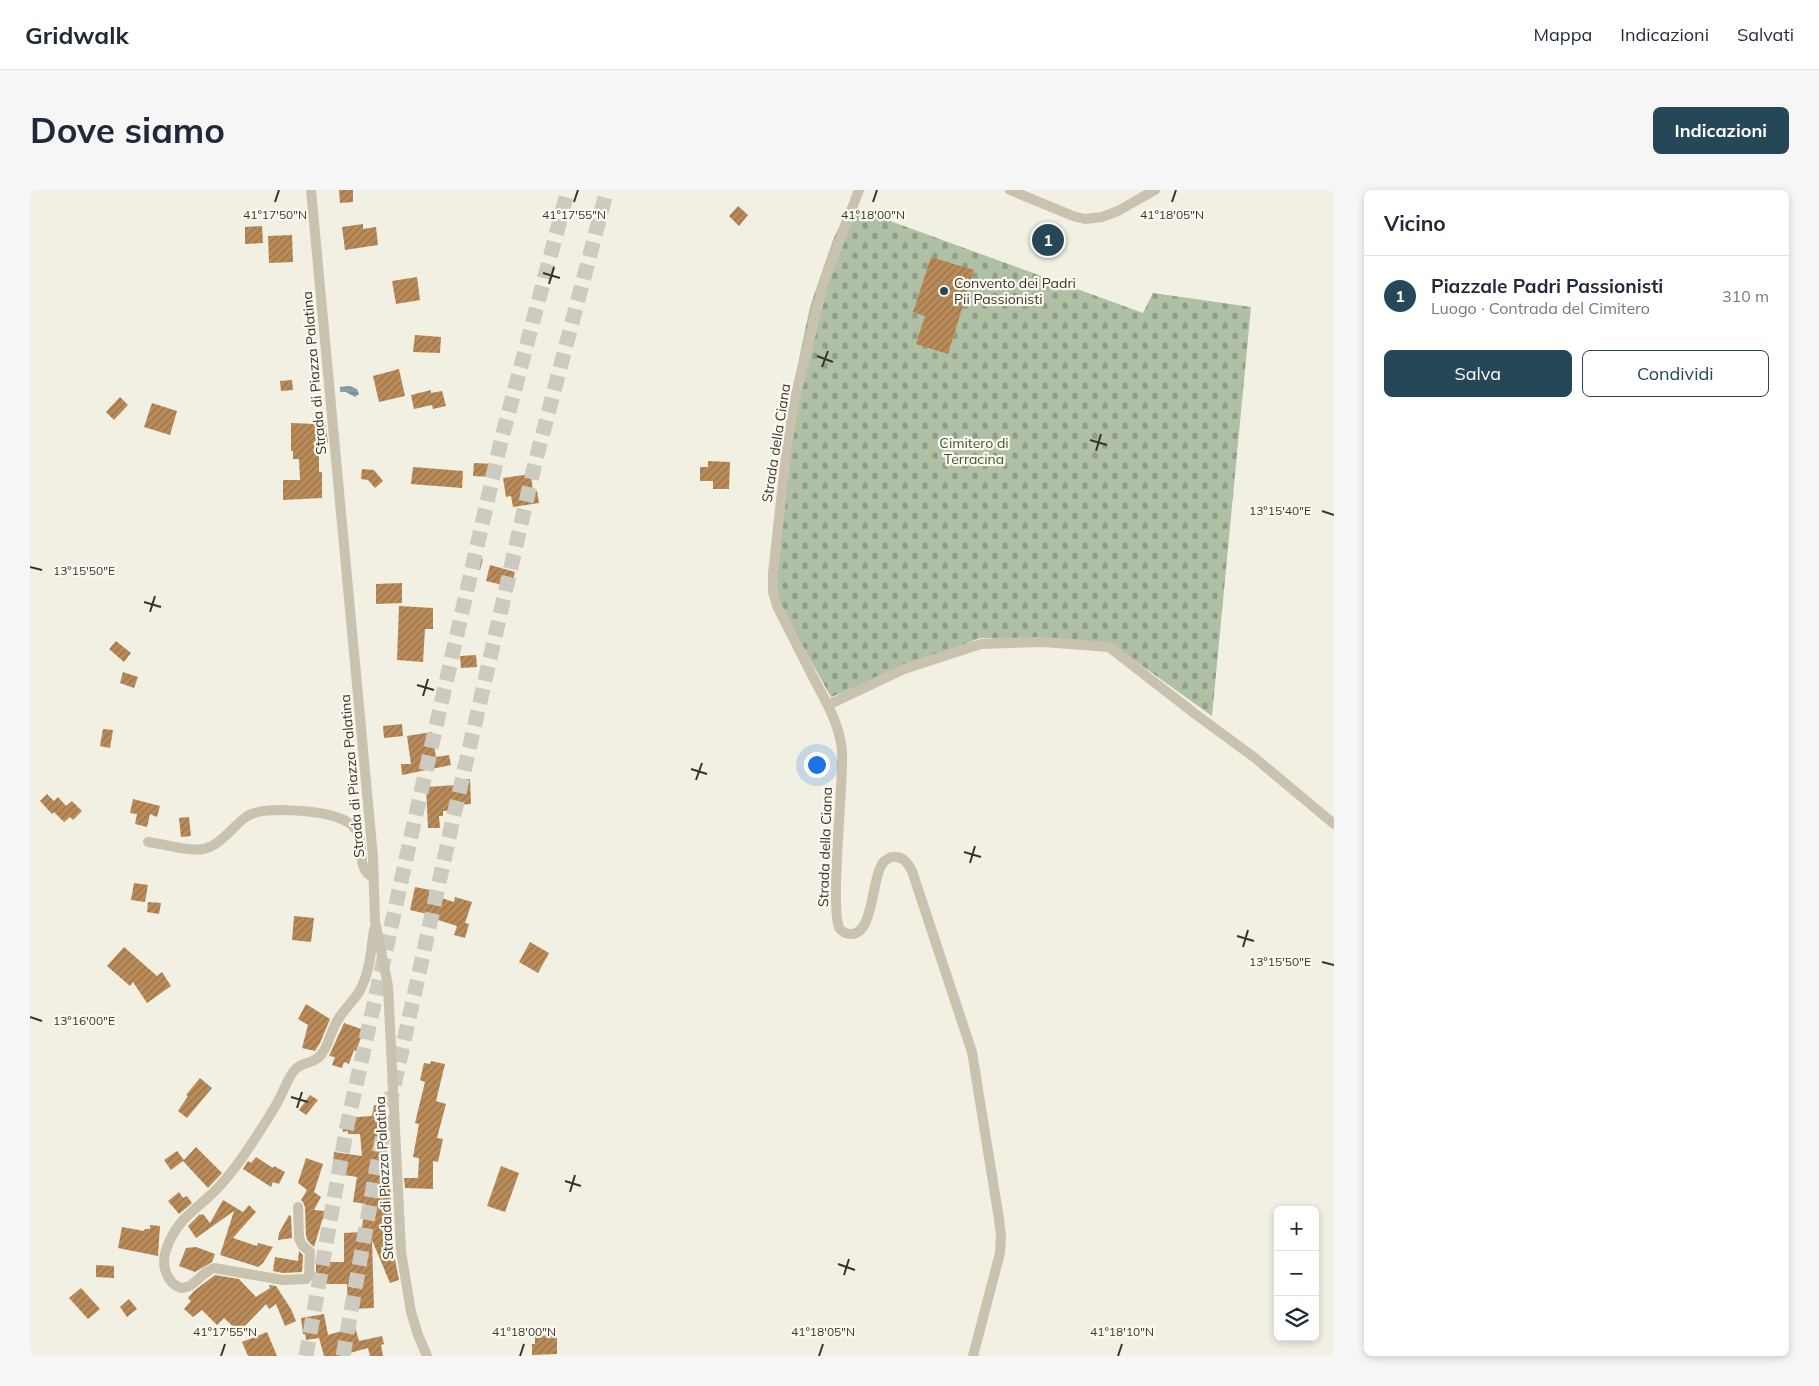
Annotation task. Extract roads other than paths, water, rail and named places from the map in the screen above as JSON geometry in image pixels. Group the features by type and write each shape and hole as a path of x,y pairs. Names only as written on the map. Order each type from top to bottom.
{"street":[{"name":"Strada di Piazza Palatina","path":"311,190 374,878 375,921 388,986 401,1251 411,1312 427,1356"},
{"name":"Strada della Ciana","path":"859,190 824,281 794,400 772,578 773,592 777,606 837,726 842,752 836,901 838,925 843,932 849,934 857,933 868,917 881,865 893,857 904,860 912,871 972,1052 1001,1237 1000,1253 973,1356"},
{"path":"1010,190 1065,213 1085,219 1102,217 1118,211 1155,190"},
{"path":"828,705 904,669 980,644 1043,642 1110,647 1255,758 1334,824"},
{"path":"148,842 203,849 214,845 246,817 257,811 270,810 320,814 344,820 357,830 362,844 363,869 374,878"},
{"path":"298,1207 299,1238 302,1245 309,1250 310,1255 310,1275 306,1279 283,1280 214,1268 205,1272 189,1286 181,1288 173,1284 167,1276 164,1263 165,1255 180,1223 227,1178 276,1105 293,1072 300,1065 319,1057 340,1015 358,993 368,969 375,921"}],"water":[{"path":"350,386 357,389 359,394 355,397 346,392 340,392 340,387"}],"tunnel":[{"path":"306,1356 347,1126 414,823 501,441 568,190"},
{"path":"343,1356 380,1149 456,806 535,463 607,190"}],"place":[{"name":"Piazzale Padri Passionisti","path":"1048,240"},
{"name":"Convento dei Padri Pii Passionisti","path":"944,291"}],"park label":[{"name":"Cimitero di Terracina","path":"974,452"}]}
